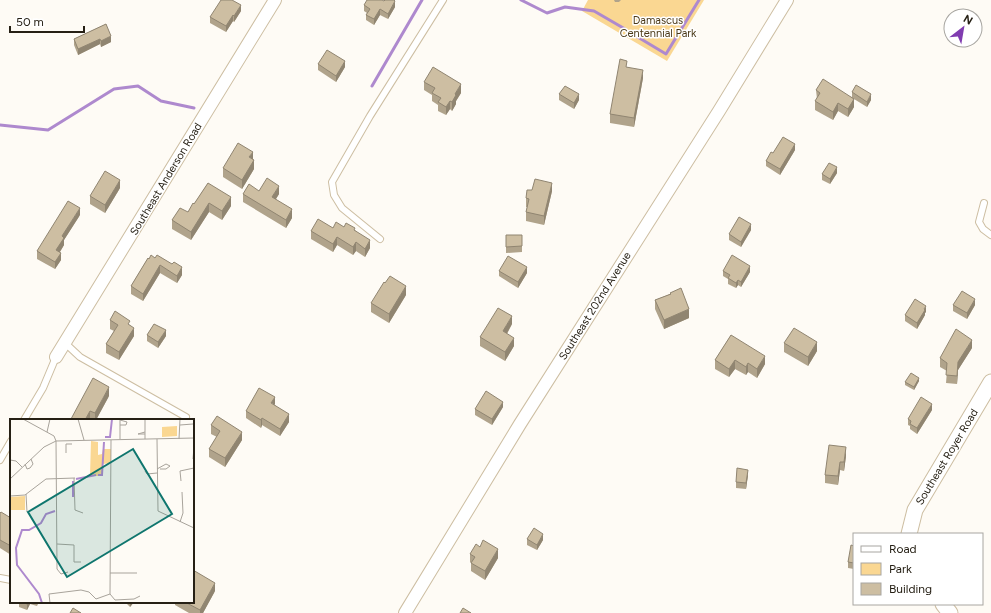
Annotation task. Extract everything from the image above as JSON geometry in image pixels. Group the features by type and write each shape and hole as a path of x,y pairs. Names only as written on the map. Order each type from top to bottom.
{"street":[{"name":"Southeast Anderson Road","path":"56,357 275,0"},
{"name":"Southeast 202nd Avenue","path":"405,613 520,424 715,117 787,0"},
{"name":"Southeast Royer Road","path":"908,533 915,510 991,382"},
{"path":"944,605 950,613"}],"lane":[{"path":"380,239 342,208 334,195 332,182 370,116 443,0"},
{"path":"984,203 979,222 983,229 991,234"},
{"path":"65,343 80,357 186,417 185,419"},
{"path":"25,419 43,388 56,357"},
{"path":"0,460 10,443"},
{"path":"0,578 10,580"}],"green space":[{"name":"Damascus Centennial Park","path":"588,0 704,0 667,61 582,11"}],"building":[{"path":"221,0 232,0 241,5 226,26 210,17"},
{"path":"367,0 395,1 388,14 380,9 374,19 366,15 370,9 364,5"},
{"path":"106,24 111,36 101,41 100,39 78,49 74,39"},
{"path":"327,50 345,61 336,76 318,64"},
{"path":"620,59 627,61 626,67 643,70 634,118 610,114"},
{"path":"433,67 461,84 452,102 450,101 446,107 438,102 441,98 432,93 435,88 424,82"},
{"path":"823,79 854,99 848,109 838,103 833,112 815,101 820,93 816,90"},
{"path":"856,85 871,94 867,102 852,92"},
{"path":"565,86 579,94 574,103 559,94"},
{"path":"783,137 795,144 780,169 766,161"},
{"path":"238,143 253,152 249,157 254,160 242,180 223,168"},
{"path":"829,163 837,167 830,179 822,174"},
{"path":"105,171 120,180 105,205 90,196"},
{"path":"267,178 279,186 272,197 292,209 286,220 243,194 249,184 259,191"},
{"path":"535,179 552,183 544,216 526,212 529,199 526,198 527,190 532,190"},
{"path":"208,183 231,197 222,211 209,203 191,232 172,220 180,208 188,212"},
{"path":"68,201 80,208 62,236 64,238 56,250 61,253 55,262 37,251"},
{"path":"739,217 751,224 741,242 729,234"},
{"path":"318,219 333,228 336,222 344,227 346,223 370,240 365,249 356,242 353,247 337,237 333,244 311,231"},
{"path":"506,235 522,235 522,246 506,247"},
{"path":"151,255 155,258 157,255 172,264 174,262 182,267 177,276 160,265 143,294 131,286"},
{"path":"732,255 750,266 741,282 738,280 736,283 728,278 730,275 723,271"},
{"path":"508,256 527,267 518,282 499,271"},
{"path":"390,276 406,286 389,314 371,303 384,282 385,283"},
{"path":"681,288 689,309 664,320 655,300 671,294 670,293"},
{"path":"962,291 975,299 967,313 953,305"},
{"path":"915,299 926,306 917,323 905,315"},
{"path":"498,308 512,316 503,331 514,338 505,352 480,337"},
{"path":"115,311 130,321 128,324 134,328 119,352 106,344 118,325 110,320"},
{"path":"154,324 166,330 158,342 147,335"},
{"path":"794,328 817,342 808,357 784,343"},
{"path":"956,329 972,340 958,362 957,376 946,375 947,363 940,358"},
{"path":"731,335 765,356 757,369 748,363 746,367 735,360 729,369 715,360"},
{"path":"911,373 919,378 914,387 905,382"},
{"path":"93,378 109,387 95,413 90,411 86,419 71,419"},
{"path":"259,388 275,397 271,403 289,414 280,429 262,418 261,420 246,411"},
{"path":"486,391 503,402 492,419 475,409"},
{"path":"921,397 932,404 917,428 910,424 911,421 908,419"},
{"path":"217,416 242,432 225,458 209,449 220,431 211,425"},
{"path":"829,445 846,447 844,462 840,462 838,476 825,475"},
{"path":"737,468 748,470 746,483 736,482"},
{"path":"1,512 10,517 10,545 0,540"},
{"path":"534,528 543,534 537,545 527,539"},
{"path":"483,540 498,549 485,571 471,563 475,557 470,554 476,544 480,547"},
{"path":"851,545 853,546 853,563 848,562"},
{"path":"194,571 215,583 200,610 187,603 194,603"},
{"path":"73,608 81,613 70,613"},
{"path":"463,608 471,613 460,613"}],"waterway":[{"path":"372,86 422,0"},
{"path":"521,0 547,13 565,7 594,11 625,29"},
{"path":"636,36 666,54 699,0"},
{"path":"0,125 48,130 114,89 138,86 161,101 194,108"}]}
